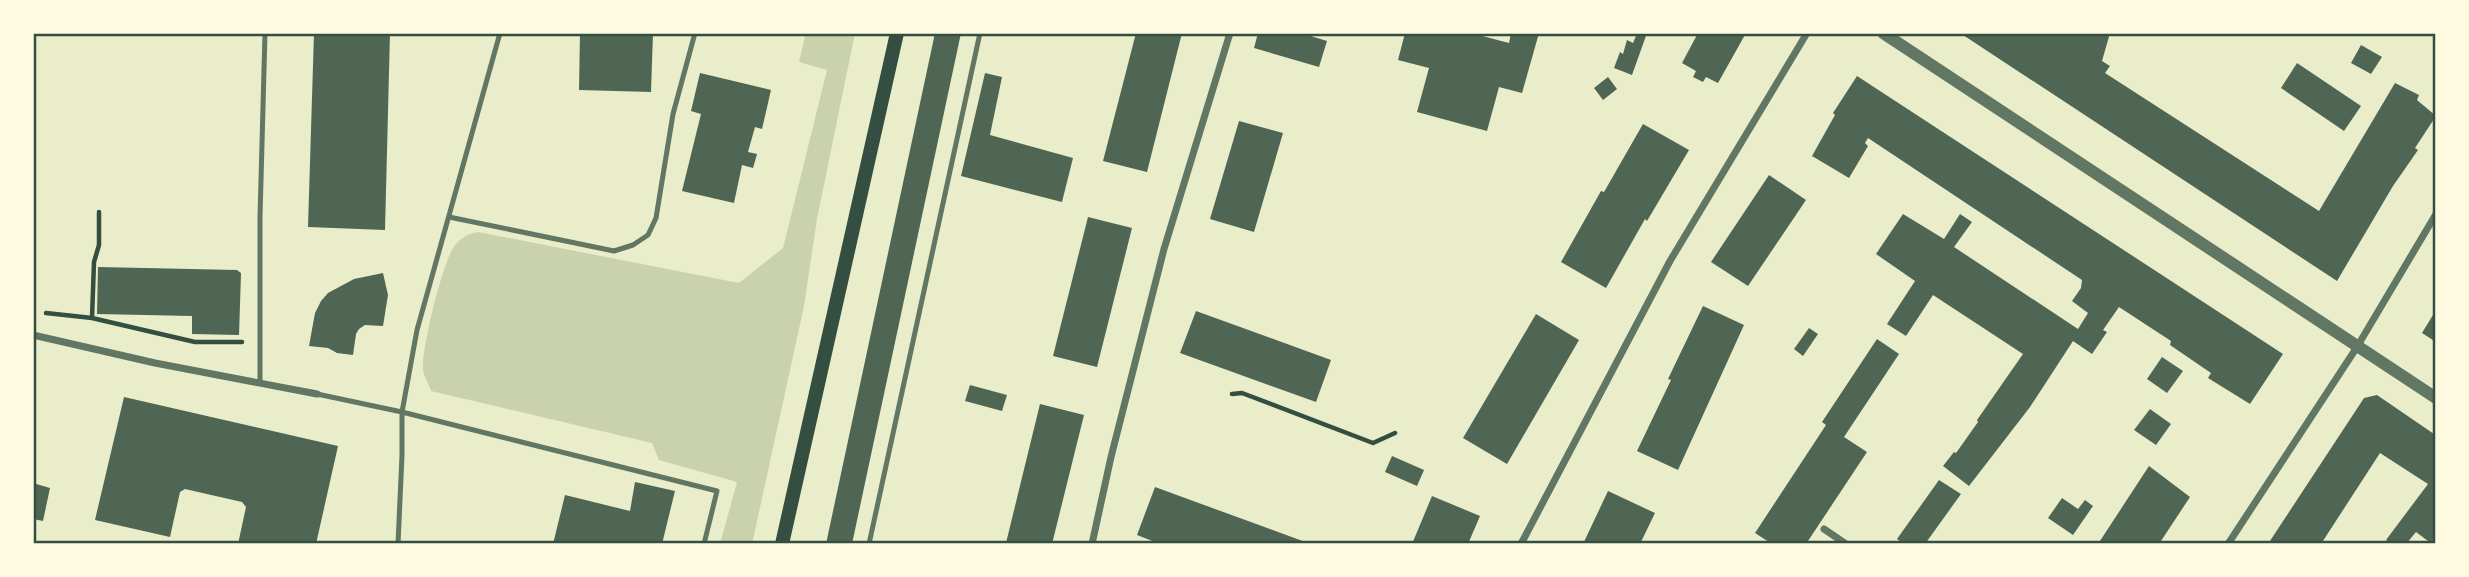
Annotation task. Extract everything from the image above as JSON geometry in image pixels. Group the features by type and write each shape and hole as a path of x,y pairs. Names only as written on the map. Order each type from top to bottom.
{"main road":[{"path":"782,544 897,33"}],"street":[{"path":"1092,544 1164,249 1230,33"},
{"path":"1521,544 1670,261 1807,33"},
{"path":"1883,33 2436,398"},
{"path":"2228,544 2357,347 2436,214"},
{"path":"33,335 155,363 317,394"},
{"path":"1824,529 1846,544"}],"lane":[{"path":"260,384 260,217 265,33"},
{"path":"398,544 402,412 417,330 500,33"},
{"path":"449,217 614,251 633,245 648,234 656,218 673,114 695,33"},
{"path":"869,544 980,33"},
{"path":"317,394 402,412 717,491 704,544"}],"path":[{"path":"92,317 99,212"},
{"path":"46,313 92,317 195,342 260,343"},
{"path":"1232,394 1242,393 1373,443 1395,433"}],"green space":[{"path":"806,33 855,33 817,219 804,306 752,544 720,544 737,482 659,460 652,443 431,391 424,373 423,360 434,306 450,254 455,245 468,235 478,232 739,283 783,248 827,70 799,62"}],"building":[{"path":"314,33 390,33 385,230 308,227"},
{"path":"580,33 653,33 651,92 579,90"},
{"path":"935,33 961,33 852,544 826,544"},
{"path":"1136,33 1182,33 1147,172 1103,161"},
{"path":"1258,33 1301,33 1327,41 1319,67 1254,48"},
{"path":"1405,33 1471,33 1509,43 1511,33 1539,33 1522,93 1499,87 1487,131 1417,112 1429,68 1398,60"},
{"path":"1629,33 1647,33 1632,75 1614,68 1620,52 1623,54 1627,40 1633,43 1636,36"},
{"path":"1698,33 1746,33 1718,83 1706,77 1703,82 1693,77 1696,71 1682,63"},
{"path":"1960,33 2110,33 2102,61 2110,66 2105,73 2319,211 2395,83 2419,95 2417,100 2436,116 2337,281"},
{"path":"2361,45 2382,57 2371,74 2351,63"},
{"path":"2297,63 2361,106 2344,131 2281,88"},
{"path":"700,73 771,90 762,129 755,127 748,152 757,154 753,168 742,165 734,203 682,191 701,114 691,111"},
{"path":"985,73 1002,77 990,135 1073,158 1062,202 961,176"},
{"path":"1857,76 2283,354 2250,404 2208,378 2211,373 2170,345 2171,341 2119,307 2103,330 2107,332 2092,354 2073,341 2030,407 1969,486 1943,466 1954,452 1956,453 2023,354 1933,295 1906,336 1887,324 1915,281 1876,254 1903,214 1944,239 1960,214 1972,222 1954,247 2078,329 2088,313 2072,301 2081,288 2082,280 1868,138 1865,143 1868,146 1849,178 1812,156 1835,115 1833,113"},
{"path":"1608,77 1617,89 1603,100 1594,88"},
{"path":"1239,121 1283,133 1254,232 1210,219"},
{"path":"1643,124 1689,150 1647,221 1645,219 1606,288 1561,262"},
{"path":"1769,175 1806,200 1748,286 1711,262"},
{"path":"1088,217 1132,228 1097,367 1053,356"},
{"path":"98,267 237,270 241,273 239,335 192,334 192,316 97,314"},
{"path":"383,273 388,295 383,326 365,325 359,329 353,355 309,346 315,313 328,293 354,279"},
{"path":"1703,306 1744,325 1678,470 1637,451"},
{"path":"2436,310 2436,342 2422,333"},
{"path":"1196,311 1331,360 1316,402 1180,353"},
{"path":"1536,314 1579,340 1507,464 1463,438"},
{"path":"1809,328 1818,334 1803,356 1794,349"},
{"path":"1877,339 1899,354 1844,437 1867,452 1806,544 1772,544 1755,533 1826,425 1822,422"},
{"path":"2162,357 2183,371 2167,393 2147,379"},
{"path":"970,385 1007,395 1002,411 965,401"},
{"path":"2377,395 2434,434 2436,432 2436,544 2416,532 2406,544 2392,544 2386,540 2428,484 2380,453 2321,544 2268,544 2364,398"},
{"path":"124,397 338,446 316,544 238,544 246,507 242,502 185,489 180,492 170,537 95,520"},
{"path":"1040,404 1084,415 1052,544 1007,544 1006,543"},
{"path":"2150,409 2171,424 2156,445 2134,430"},
{"path":"1392,456 1424,470 1417,486 1385,472"},
{"path":"2149,466 2190,497 2159,544 2098,544"},
{"path":"1939,480 1961,494 1925,544 1904,544 1897,539"},
{"path":"635,482 675,491 662,544 553,544 565,495 630,511"},
{"path":"33,483 50,488 43,521 33,519"},
{"path":"1155,487 1308,544 1160,544 1137,535"},
{"path":"1608,491 1655,513 1640,544 1583,544"},
{"path":"1432,496 1480,516 1468,544 1412,544"},
{"path":"2062,498 2078,509 2085,500 2093,506 2073,535 2048,518"}]}
